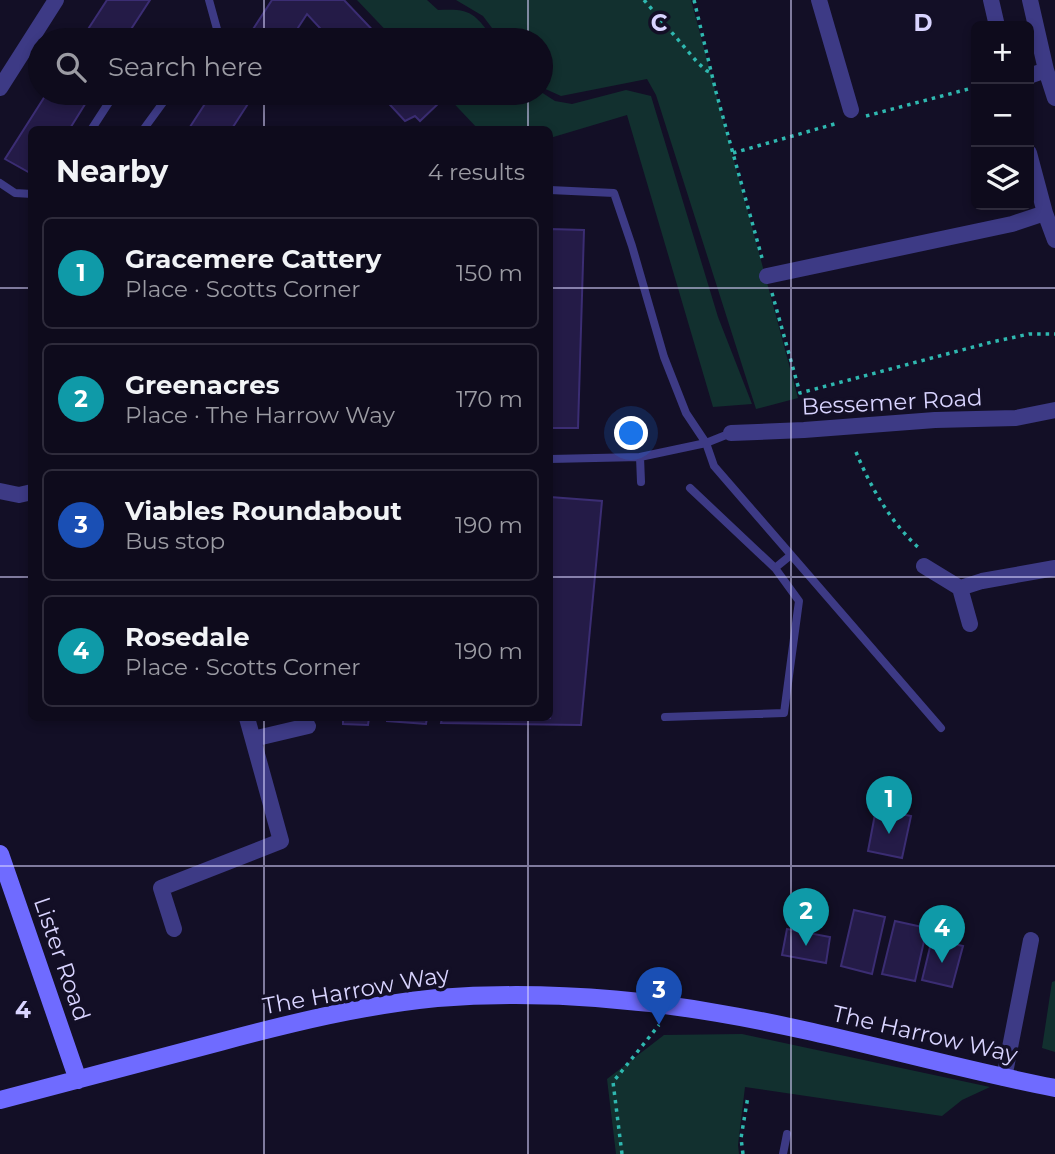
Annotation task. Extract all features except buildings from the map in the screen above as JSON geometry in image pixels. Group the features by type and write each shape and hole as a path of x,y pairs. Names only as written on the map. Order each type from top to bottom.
{"street":[{"path":"39,28 57,0"},
{"path":"820,0 851,110"},
{"path":"990,0 996,21"},
{"path":"1030,0 1055,98"},
{"path":"0,88 28,45"},
{"path":"1034,74 1046,70"},
{"path":"1034,172 1055,240"},
{"path":"767,276 1012,224 1045,213"},
{"name":"Bessemer Road","path":"731,433 935,420 1016,418 1055,410"},
{"path":"0,491 19,495 28,493"},
{"path":"926,561 960,588 970,624"},
{"path":"960,588 982,581 1055,568"},
{"path":"174,929 160,888 281,841 248,721"},
{"path":"253,739 308,726"},
{"name":"Lister Road","path":"0,854 78,1080"},
{"path":"1004,1078 1031,940"},
{"name":"The Harrow Way","path":"0,1100 278,1026 342,1013 436,999 486,995 616,1000 716,1013 785,1026 1055,1088"}],"lane":[{"path":"209,0 217,28"},
{"path":"94,126 107,105"},
{"path":"146,126 161,105"},
{"path":"1,184 15,193 28,194"},
{"path":"553,190 614,193 664,357 686,413 706,443 714,466 941,728"},
{"path":"553,459 640,457 706,443 731,433"},
{"path":"640,457 641,482"},
{"path":"665,718 784,713 799,601 775,568 690,488"},
{"path":"775,568 791,555"},
{"path":"783,1154 787,1134"}],"path":[{"path":"644,0 698,63 712,73"},
{"path":"856,452 867,479 882,503 926,561"},
{"path":"622,1154 613,1082 659,1026"},
{"path":"743,1154 741,1138 748,1096"}],"green space":[{"path":"357,0 427,0 438,10 466,12 485,28 384,28"},
{"path":"456,0 691,0 798,398 756,409 656,95 647,79 561,96 553,92 553,28 492,28 483,16"},
{"path":"626,90 651,96 718,317 752,404 713,407 627,115 553,137 553,126 475,126 455,105 553,105 553,100 572,104"},
{"path":"1055,981 1055,1052 1042,1048 1052,982"},
{"path":"742,1034 990,1087 962,1100 942,1116 745,1087 739,1154 616,1154 607,1079 664,1035"}],"place":[{"name":"Gracemere Cattery","path":"889,834"},
{"name":"Greenacres","path":"806,946"},
{"name":"Rosedale","path":"942,963"},
{"name":"Viables Roundabout","path":"659,1025"}]}
